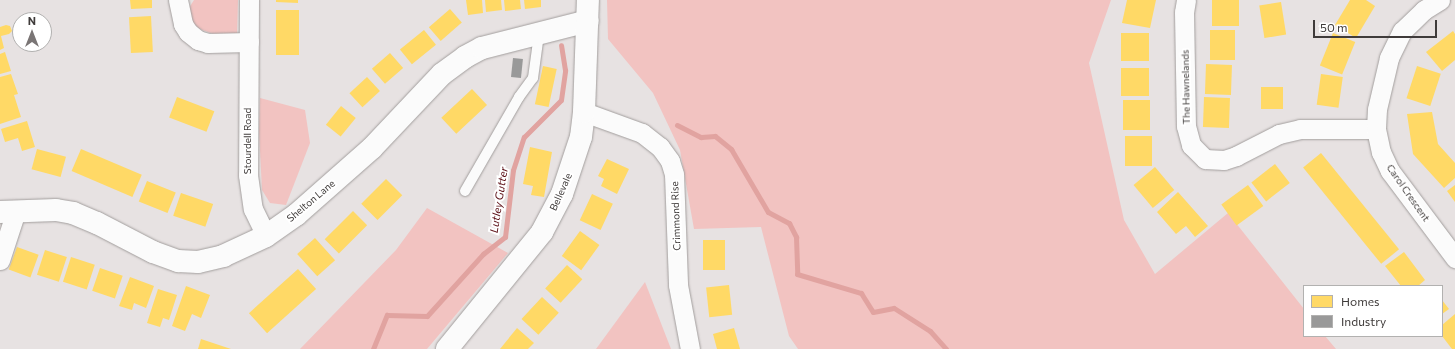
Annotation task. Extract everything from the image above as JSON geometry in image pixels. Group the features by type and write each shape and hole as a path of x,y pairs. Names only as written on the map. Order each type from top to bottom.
{"street":[{"path":"178,0 183,24 188,32 198,40 208,43 249,42"},
{"name":"Stourdell Road","path":"248,0 248,175 253,209 266,236"},
{"name":"Bellevale","path":"447,349 542,232 565,188 581,137 584,112 588,0"},
{"name":"The Hawnelands","path":"1186,0 1184,12 1186,126 1191,145 1206,159 1224,160 1236,156 1279,134 1300,129 1376,129"},
{"name":"Carol Crescent","path":"1440,0 1424,10 1402,31 1389,58 1377,109 1376,129 1381,152 1390,170 1455,258"},
{"name":"Shelton Lane","path":"8,212 56,210 73,214 97,223 153,252 178,261 198,262 223,256 266,236 296,215 372,148 448,70 465,57 482,48 588,22"},
{"name":"Crimmond Rise","path":"584,112 642,133 660,147 670,161 674,174 678,285 690,349"},
{"path":"0,260 8,212"}],"lane":[{"path":"465,191 519,97 533,78 539,34"}],"shaded area":[{"path":"194,0 238,0 237,34 219,36 194,27 187,11"},
{"path":"607,0 1111,0 1089,63 1124,220 1155,274 1228,213 1303,308 1303,337 1326,337 1336,349 798,349 789,336 761,227 694,229 680,150 653,93 608,39"},
{"path":"260,98 305,110 310,143 286,205 270,203 262,190 259,131"},
{"path":"427,208 508,253 427,349 300,349 396,250"},
{"path":"645,282 671,349 596,349"}],"building: Homes":[{"path":"130,0 152,0 152,8 131,9"},
{"path":"276,0 298,0 298,3 276,2"},
{"path":"466,0 482,0 483,13 468,15"},
{"path":"485,0 501,0 502,10 486,12"},
{"path":"504,0 520,0 521,9 505,11"},
{"path":"524,0 541,0 541,7 525,9"},
{"path":"1127,0 1156,0 1150,28 1122,23"},
{"path":"1212,0 1239,0 1239,26 1212,26"},
{"path":"1350,0 1366,0 1375,6 1356,38 1335,25"},
{"path":"1281,2 1286,35 1264,38 1259,5"},
{"path":"450,9 462,23 441,41 429,27"},
{"path":"276,10 299,10 299,55 276,55"},
{"path":"151,16 153,52 131,53 129,17"},
{"path":"6,25 10,26 12,31 9,34 1,36 4,48 0,50 0,27"},
{"path":"424,30 436,45 412,64 400,50"},
{"path":"1210,30 1235,30 1235,60 1210,60"},
{"path":"1453,31 1455,34 1455,60 1442,71 1426,52"},
{"path":"1121,33 1149,33 1149,61 1121,61"},
{"path":"1333,33 1355,42 1342,74 1320,65"},
{"path":"5,52 11,71 0,74 0,54"},
{"path":"390,53 403,68 385,84 372,69"},
{"path":"1206,64 1232,65 1231,95 1205,94"},
{"path":"543,66 557,69 549,107 535,104"},
{"path":"1417,66 1441,74 1430,106 1406,98"},
{"path":"1121,68 1149,68 1149,96 1121,96"},
{"path":"11,74 18,94 14,95 21,117 0,124 0,77"},
{"path":"1321,74 1343,77 1338,108 1317,105"},
{"path":"367,77 380,91 362,107 349,93"},
{"path":"1261,87 1283,87 1283,109 1261,109"},
{"path":"472,89 487,105 456,134 441,118"},
{"path":"177,97 214,111 206,132 169,118"},
{"path":"1204,97 1230,98 1229,128 1203,127"},
{"path":"1123,100 1150,100 1150,130 1123,130"},
{"path":"341,106 356,118 341,137 326,125"},
{"path":"1432,112 1438,144 1455,163 1455,178 1444,188 1413,154 1407,114"},
{"path":"27,121 35,147 22,151 18,138 5,142 1,129"},
{"path":"1125,136 1152,136 1152,166 1125,166"},
{"path":"530,147 552,152 544,197 531,195 533,186 523,184"},
{"path":"37,149 66,157 61,177 32,169"},
{"path":"81,149 142,175 132,197 72,171"},
{"path":"1321,153 1399,249 1381,264 1303,167"},
{"path":"607,159 629,169 617,194 601,186 604,179 598,176"},
{"path":"1275,164 1290,183 1266,201 1251,182"},
{"path":"1155,167 1174,190 1153,208 1134,185"},
{"path":"386,179 402,195 378,220 361,204"},
{"path":"147,181 176,193 168,213 139,201"},
{"path":"1248,185 1263,206 1237,225 1221,204"},
{"path":"1455,185 1455,202 1447,191"},
{"path":"1178,192 1208,226 1195,237 1186,226 1176,234 1157,212"},
{"path":"181,193 213,204 205,227 173,216"},
{"path":"592,194 613,204 601,230 580,220"},
{"path":"353,211 367,225 339,253 325,239"},
{"path":"580,231 599,245 581,270 562,256"},
{"path":"315,238 335,260 317,276 297,254"},
{"path":"703,240 725,240 725,270 703,270"},
{"path":"17,247 39,255 30,277 9,270"},
{"path":"45,250 67,257 59,282 37,275"},
{"path":"1404,252 1425,280 1419,285 1400,285 1385,266"},
{"path":"71,257 95,265 87,289 63,282"},
{"path":"567,265 582,279 561,303 545,288"},
{"path":"100,268 123,276 115,299 92,291"},
{"path":"298,269 316,289 267,333 249,313"},
{"path":"130,277 154,286 146,308 134,303 132,310 119,306"},
{"path":"729,285 732,315 709,317 706,287"},
{"path":"186,286 210,295 201,318 192,314 185,331 172,326"},
{"path":"158,289 177,295 169,320 163,318 160,327 147,323"},
{"path":"542,297 559,313 538,335 522,319"},
{"path":"1443,301 1449,309 1443,313"},
{"path":"1455,314 1455,349 1452,349 1443,337 1443,324"},
{"path":"517,328 534,343 528,349 500,349"},
{"path":"734,328 740,349 717,349 713,334"},
{"path":"201,339 231,349 198,349"}],"building: Industry":[{"path":"513,58 523,59 521,78 511,77"}],"waterway":[{"name":"Lutley Gutter","path":"373,349 387,315 427,316 483,254 505,237 513,170 524,137 561,100 565,70 561,45"},
{"path":"677,125 701,137 715,136 731,149 768,212 789,223 796,237 797,274 861,293 873,312 894,308 930,331 946,349"}]}
